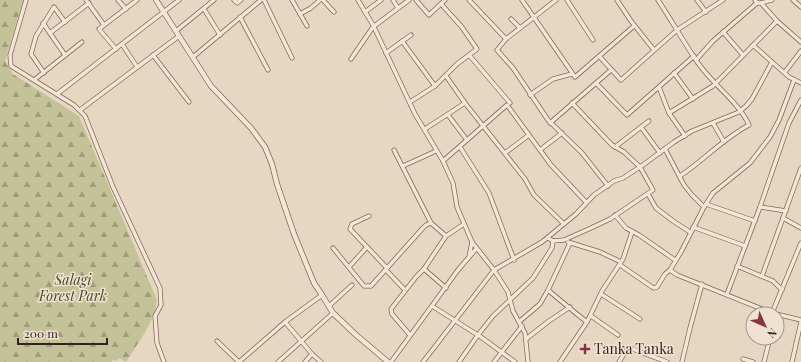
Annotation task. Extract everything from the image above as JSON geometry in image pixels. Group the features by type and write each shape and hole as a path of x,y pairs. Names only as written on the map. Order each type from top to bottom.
{"street":[{"path":"26,0 9,61 11,66 74,105 85,116 113,187 160,288 161,305 155,316 157,343 164,362"},
{"path":"118,0 126,9"},
{"path":"116,49 99,29 137,0"},
{"path":"156,0 211,86 251,128 265,147 272,164 294,234 314,283 333,313 355,334 390,362 458,270 476,249"},
{"path":"57,94 179,0"},
{"path":"176,31 214,0"},
{"path":"234,0 237,3 241,0"},
{"path":"193,57 262,0 292,58"},
{"path":"292,0 307,26"},
{"path":"300,14 323,1 329,0"},
{"path":"358,0 373,27 415,114 443,161 453,183 458,207 472,242 494,270 508,292 513,311 526,333 528,362"},
{"path":"365,12 381,0"},
{"path":"393,0 398,8"},
{"path":"351,59 373,27 409,0"},
{"path":"416,0 429,15 445,0"},
{"path":"469,0 506,39"},
{"path":"522,0 575,77 634,26"},
{"path":"556,0 506,39 497,50 513,68 541,112 550,123 582,153 608,186"},
{"path":"567,0 593,40"},
{"path":"617,0 634,26 654,50"},
{"path":"658,0 695,58 715,84 741,110 749,125 735,132 694,167 680,176"},
{"path":"697,0 706,12"},
{"path":"599,56 621,80 677,30 723,0"},
{"path":"596,83 627,115 674,73 695,58 758,2 772,0"},
{"path":"793,0 801,7"},
{"path":"323,1 334,12"},
{"path":"50,33 65,22 87,2 104,25"},
{"path":"758,2 801,42"},
{"path":"410,102 435,86 457,64 477,49 461,26 440,4"},
{"path":"44,73 31,54 36,36 54,7 65,22"},
{"path":"204,9 220,35"},
{"path":"240,17 268,70"},
{"path":"511,19 520,28"},
{"path":"669,113 715,84 777,21"},
{"path":"43,23 66,55"},
{"path":"723,32 743,56"},
{"path":"386,53 411,35"},
{"path":"80,110 179,36"},
{"path":"402,41 435,86"},
{"path":"34,80 82,42"},
{"path":"122,44 138,67"},
{"path":"753,45 789,77 801,83"},
{"path":"785,72 801,51"},
{"path":"153,55 189,102"},
{"path":"469,55 510,103"},
{"path":"424,362 494,270 514,260 548,238 576,214 586,202 614,181 623,178 640,168 685,136 741,110 752,99 772,62"},
{"path":"550,123 611,70"},
{"path":"674,73 693,99"},
{"path":"530,95 554,79 572,74"},
{"path":"446,76 465,103 525,179 534,195 564,224"},
{"path":"564,240 600,252 621,263 654,288 657,287 670,270 713,193 750,163 770,137 779,120 794,80"},
{"path":"659,87 669,113 685,136"},
{"path":"727,294 755,221 786,130 801,100"},
{"path":"425,129 465,103"},
{"path":"548,238 553,241 564,240 591,228 615,215 653,190 640,168 624,152 612,145 572,103"},
{"path":"443,161 507,105 551,165 586,202"},
{"path":"448,114 467,140"},
{"path":"615,147 650,121"},
{"path":"713,123 724,142"},
{"path":"641,127 660,153"},
{"path":"540,150 562,133"},
{"path":"505,153 529,135"},
{"path":"460,147 489,193 514,260"},
{"path":"665,149 692,195 705,205 755,221"},
{"path":"394,150 432,223 446,236"},
{"path":"403,166 436,151"},
{"path":"762,276 801,168"},
{"path":"648,194 656,208 673,222 690,232"},
{"path":"760,207 786,211"},
{"path":"615,215 626,228 639,235 675,260"},
{"path":"369,216 351,227 352,231 405,290"},
{"path":"783,218 801,228"},
{"path":"333,248 364,286 371,286 422,229 426,225 432,223"},
{"path":"410,334 391,312 391,309 405,290 424,269 446,236 464,224"},
{"path":"693,227 745,246"},
{"path":"560,362 590,316 602,291 621,263 632,232"},
{"path":"459,362 493,316 533,278 552,248 553,241"},
{"path":"468,258 472,242"},
{"path":"494,362 521,324 540,304 570,243"},
{"path":"775,306 801,243"},
{"path":"349,267 367,247"},
{"path":"797,253 801,256"},
{"path":"737,266 773,281 782,290"},
{"path":"424,269 446,288"},
{"path":"670,270 677,275 755,306"},
{"path":"682,362 702,284"},
{"path":"329,306 352,285"},
{"path":"548,290 586,322"},
{"path":"601,294 640,320"},
{"path":"217,341 241,361 285,322 322,295"},
{"path":"432,306 478,335 514,362"},
{"path":"526,339 570,307"},
{"path":"278,362 333,313"},
{"path":"590,316 618,335"},
{"path":"785,316 801,321 792,362"},
{"path":"285,322 312,354 321,362"},
{"path":"764,362 768,346"},
{"path":"618,362 627,349 630,348 667,362"},
{"path":"305,362 312,354"},
{"path":"742,359 753,362"}],"green space":[{"name":"Salagi Forest Park","path":"0,0 23,0 5,61 13,74 79,116 157,300 153,317 149,325 126,362 119,358 117,361 113,360 112,362 0,362"}],"place":[{"name":"Tanka Tanka","path":"585,349"}]}
